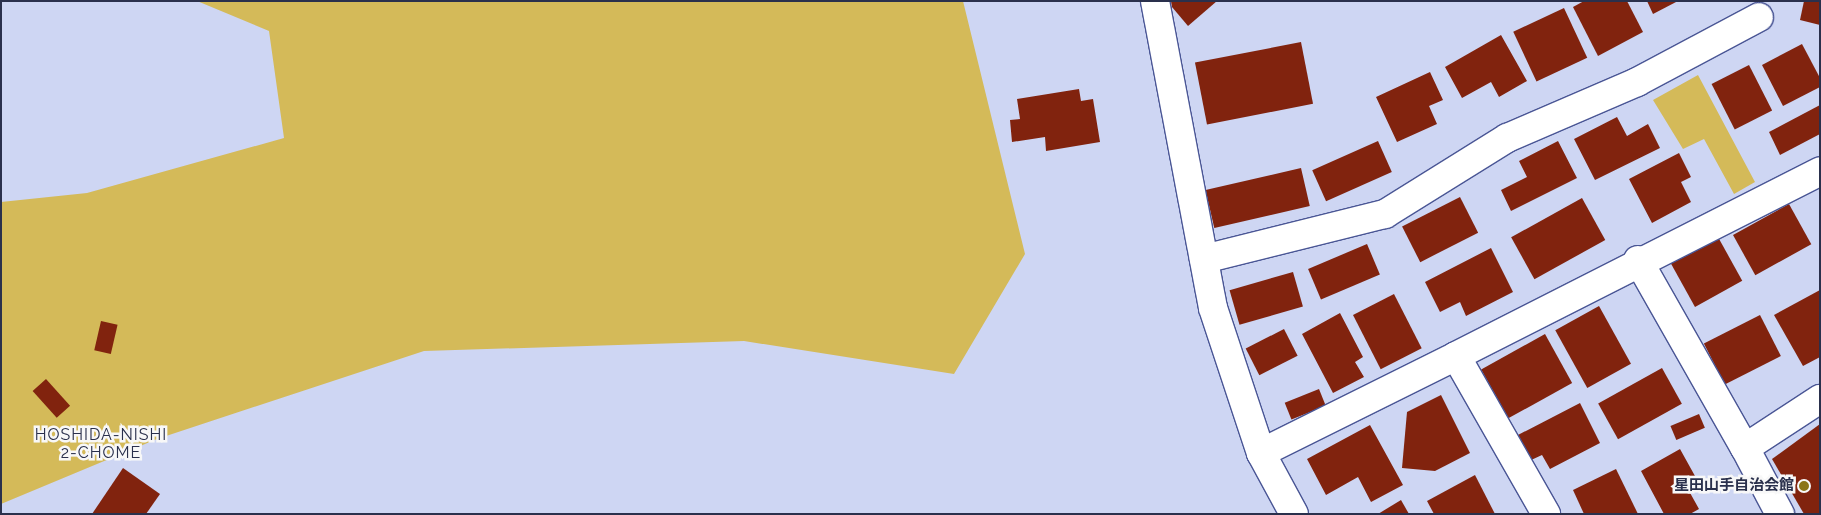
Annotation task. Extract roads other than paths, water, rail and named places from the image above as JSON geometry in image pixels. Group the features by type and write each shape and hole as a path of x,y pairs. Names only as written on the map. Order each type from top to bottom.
{"street":[{"path":"1155,1 1213,308 1261,454 1294,514"},
{"path":"1204,259 1385,214 1507,138 1637,82 1758,17"},
{"path":"1261,454 1456,356 1638,260 1820,171"},
{"path":"1638,260 1745,448 1780,514"},
{"path":"1456,356 1546,514"},
{"path":"1745,448 1820,399"}],"place":[{"name":"星田山手自治会館","path":"1804,486"}],"district":[{"name":"HOSHIDA-NISHI 2-CHOME","path":"101,444"}]}
